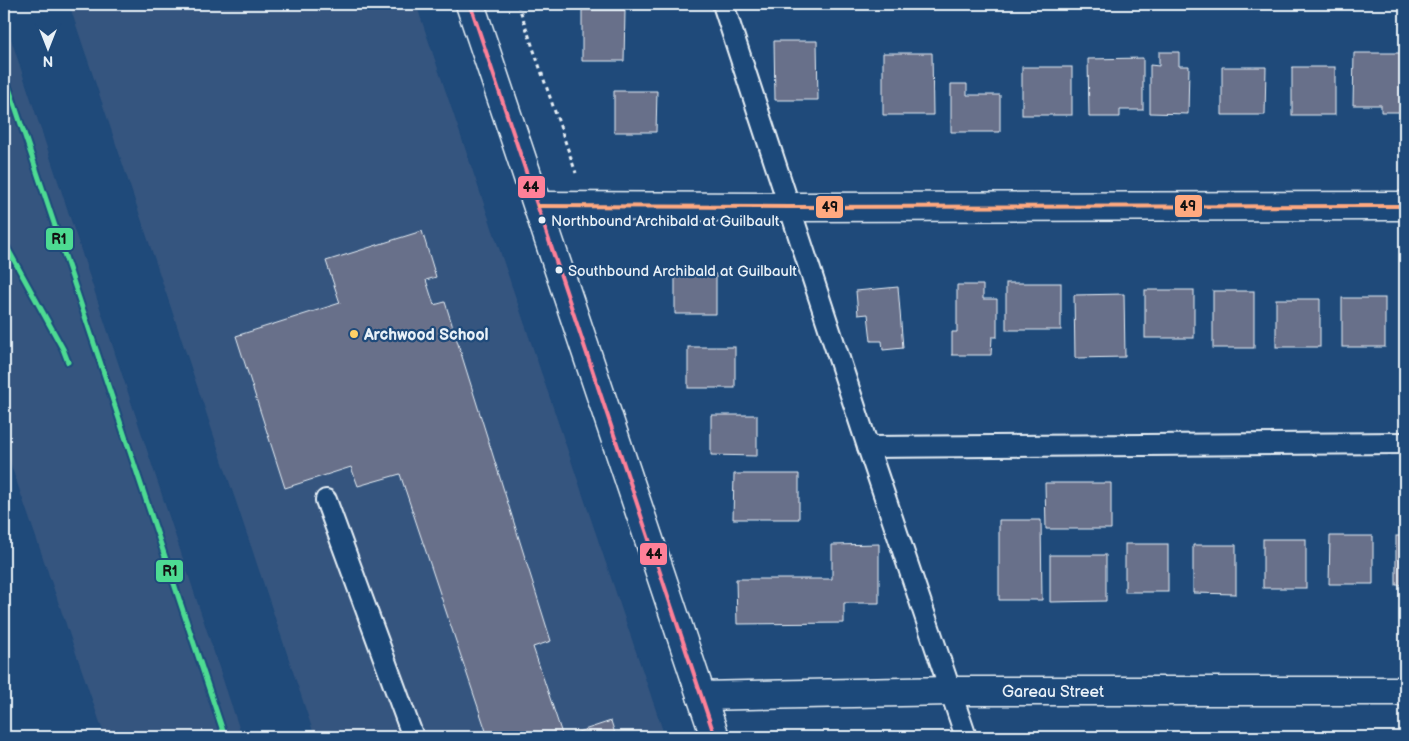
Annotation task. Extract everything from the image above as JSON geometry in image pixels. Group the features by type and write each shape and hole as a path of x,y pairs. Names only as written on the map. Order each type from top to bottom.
{"street":[{"path":"470,4 715,737"},
{"path":"538,206 1405,206"},
{"name":"Gareau Street","path":"701,696 950,691 1405,691"}],"lane":[{"path":"723,4 868,447 966,737"},
{"path":"868,447 1405,443"},
{"path":"326,500 413,737"}],"path":[{"path":"518,4 587,206"}],"shaded area":[{"name":"Archwood School","path":"69,4 416,4 665,737 315,737"},
{"path":"4,18 242,737 105,737 4,445"}],"building":[{"path":"582,10 625,10 624,61 582,61"},
{"path":"774,41 817,41 818,100 775,100"},
{"path":"1159,52 1179,52 1179,66 1189,66 1188,114 1150,113 1150,65 1159,66"},
{"path":"883,53 932,53 933,115 883,115"},
{"path":"1354,53 1405,53 1405,112 1381,112 1381,105 1353,105"},
{"path":"1143,58 1143,110 1120,110 1120,117 1089,117 1088,59"},
{"path":"1022,67 1072,67 1072,115 1022,115"},
{"path":"1222,67 1266,67 1265,115 1222,115"},
{"path":"1292,67 1335,67 1335,115 1292,115"},
{"path":"951,84 967,84 967,95 1000,95 1000,132 951,132"},
{"path":"614,91 657,91 656,132 614,132"},
{"path":"422,231 436,277 426,280 434,305 445,302 551,641 533,647 563,737 488,737 400,474 358,486 351,467 285,488 236,336 340,303 326,261"},
{"path":"675,273 716,274 716,314 675,314"},
{"path":"1006,283 1061,283 1061,330 1006,330"},
{"path":"957,285 983,285 983,299 997,299 997,337 992,337 991,355 952,355 952,332 957,332"},
{"path":"898,287 903,348 883,350 882,341 871,341 868,314 858,315 856,291"},
{"path":"1145,290 1194,290 1194,338 1145,338"},
{"path":"1213,291 1254,291 1254,348 1213,348"},
{"path":"1124,294 1125,357 1075,358 1074,295"},
{"path":"1342,298 1385,298 1385,347 1342,347"},
{"path":"1276,299 1320,299 1320,347 1276,347"},
{"path":"688,347 735,347 735,388 688,388"},
{"path":"711,415 757,415 757,456 711,455"},
{"path":"734,474 799,474 799,519 733,519"},
{"path":"1045,483 1111,483 1111,529 1046,529"},
{"path":"999,520 1041,520 1042,600 999,600"},
{"path":"1330,536 1373,536 1373,584 1329,584"},
{"path":"1396,536 1405,536 1405,585 1396,585"},
{"path":"1263,539 1306,539 1306,588 1263,588"},
{"path":"879,544 879,603 844,603 844,623 737,624 736,579 832,579 832,545"},
{"path":"1125,544 1168,544 1168,592 1125,592"},
{"path":"1193,545 1236,545 1236,594 1193,593"},
{"path":"1050,555 1106,555 1106,601 1050,602"},
{"path":"611,721 616,737 563,737"}],"transit line":[{"name":"44","path":"470,4 715,737"},
{"name":"R1","path":"4,73 225,737"},
{"name":"49","path":"538,206 1405,206"},
{"name":"R1","path":"4,242 63,349 68,362"}],"place":[{"name":"Northbound Archibald at Guilbault","path":"542,220"},
{"name":"Southbound Archibald at Guilbault","path":"559,270"},
{"name":"Archwood School","path":"354,334"}]}
